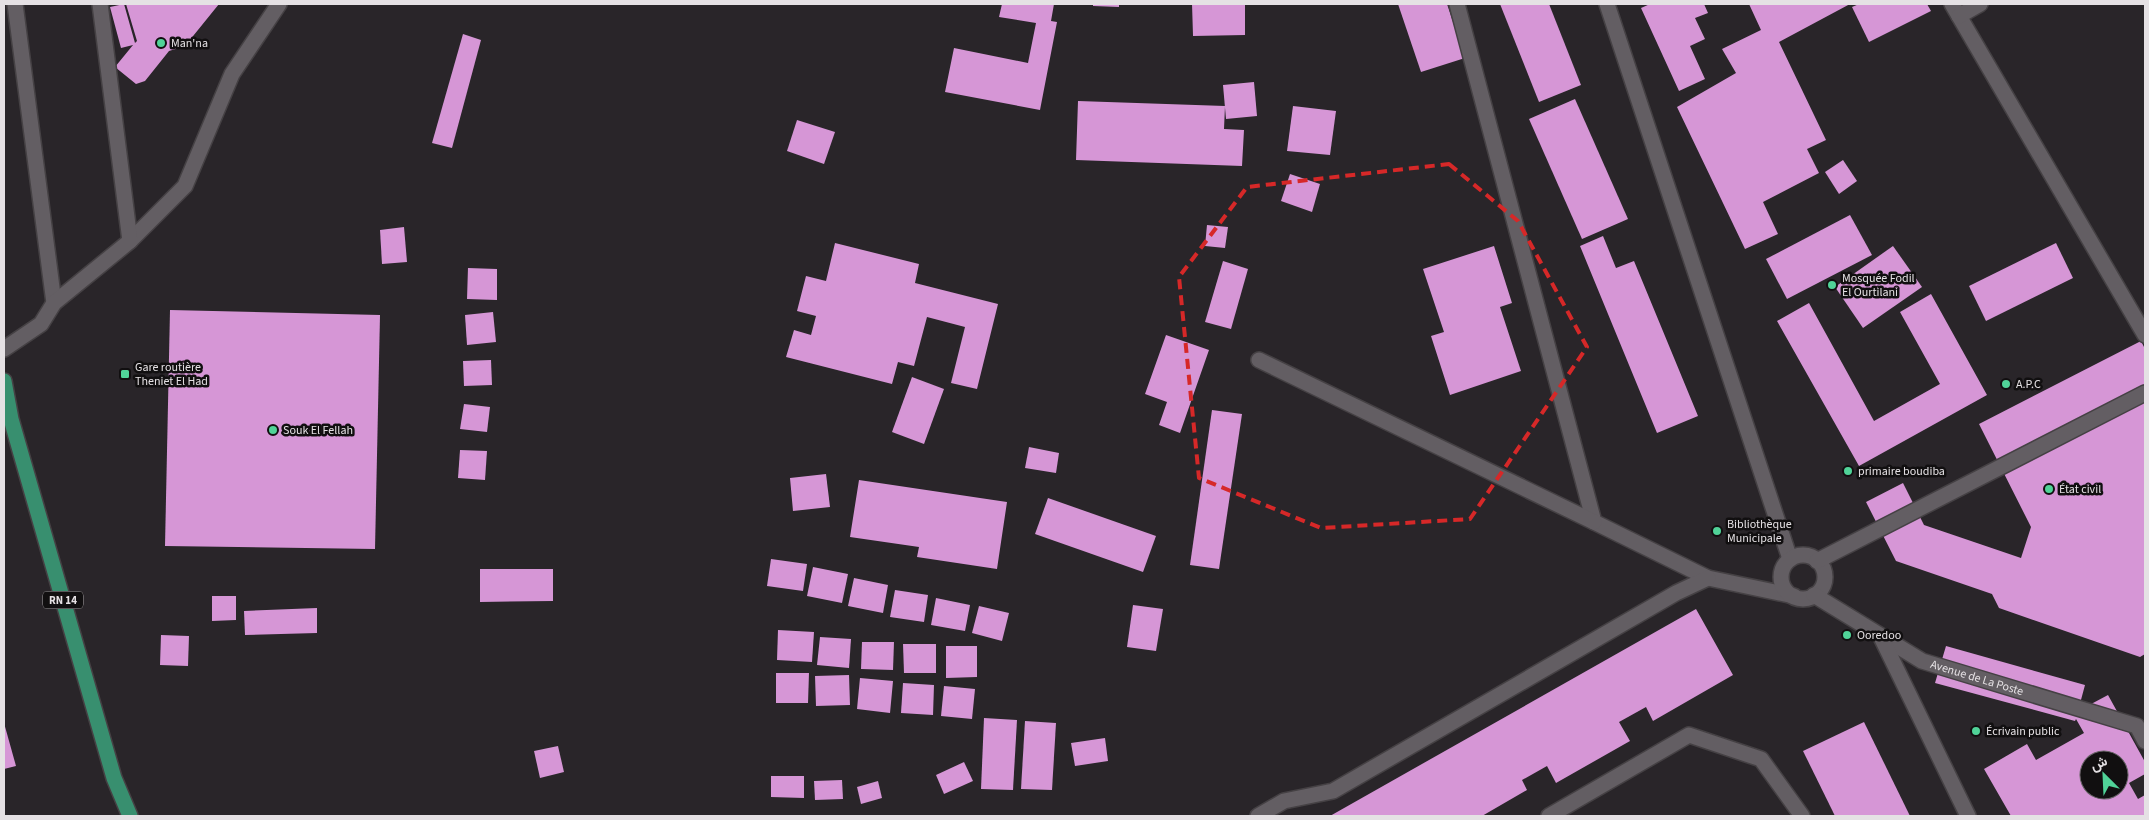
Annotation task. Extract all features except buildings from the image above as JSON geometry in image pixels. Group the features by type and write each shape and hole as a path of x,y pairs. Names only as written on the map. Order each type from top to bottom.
{"main road":[{"name":"RN 14","path":"4,381 10,419 109,759 130,816"}],"street":[{"path":"15,4 54,303"},
{"path":"100,4 130,240"},
{"path":"4,349 41,324 54,303 130,240 185,186 232,74 279,4"},
{"path":"1456,4 1594,522"},
{"path":"1607,4 1790,559"},
{"path":"1980,4 1956,10 2145,335"},
{"path":"1259,360 1708,578 1794,596 1805,598 1814,595 1824,580 1824,573 1817,561 1804,555 1790,559 1782,571 1781,578 1786,592 1794,596"},
{"path":"1817,561 2145,393"},
{"path":"1258,816 1284,801 1333,791 1667,598 1708,578"},
{"name":"Avenue de La Poste","path":"1814,595 1881,638 1922,660 2141,723 2145,741"},
{"path":"1881,638 1968,816"},
{"path":"1549,816 1689,735 1760,759 1802,816"}],"highlighted area":[{"path":"1449,164 1518,221 1587,347 1470,519 1321,528 1199,478 1179,277 1247,187"}],"place":[{"name":"Man'na","path":"161,43"},
{"name":"Mosquée Fodil El Ourtilani","path":"1832,285"},
{"name":"Gare routière Theniet El Had","path":"125,374"},
{"name":"A.P.C","path":"2006,384"},
{"name":"Souk El Fellah","path":"273,430"},
{"name":"primaire boudiba","path":"1848,471"},
{"name":"État civil","path":"2049,489"},
{"name":"Bibliothèque Municipale","path":"1717,531"},
{"name":"Ooredoo","path":"1847,635"},
{"name":"Écrivain public","path":"1976,731"}]}
